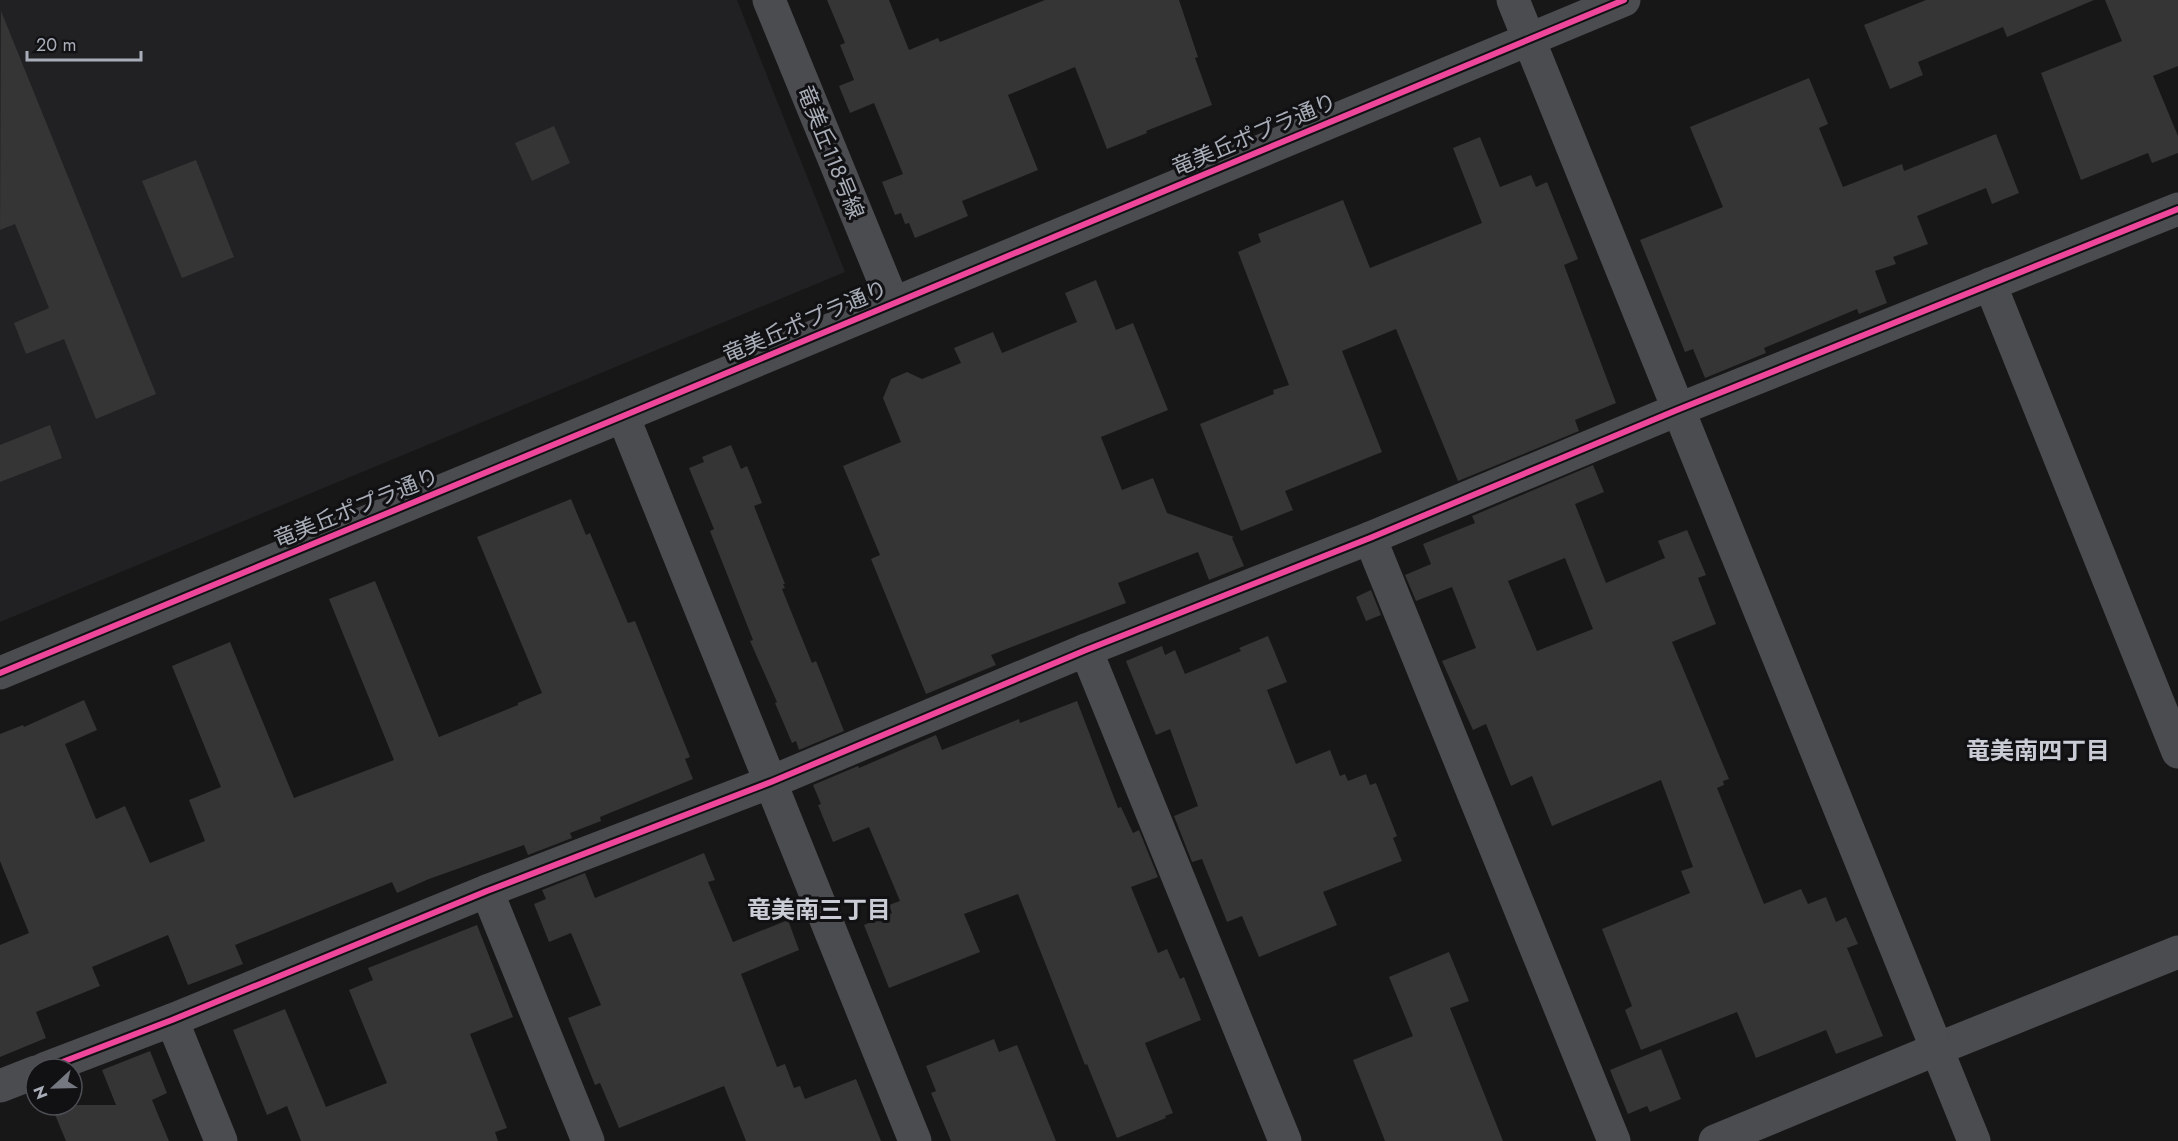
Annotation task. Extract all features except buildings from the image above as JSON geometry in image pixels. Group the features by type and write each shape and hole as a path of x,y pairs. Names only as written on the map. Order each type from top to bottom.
{"street":[{"name":"竜美丘118号線","path":"769,0 893,303"},
{"path":"1513,0 1974,1141"},
{"name":"竜美丘ポプラ通り","path":"0,673 1624,0"},
{"path":"75,1057 172,1020 487,891 771,782 1086,650 2178,209"},
{"path":"1990,284 2178,752"},
{"path":"623,416 915,1141"},
{"path":"1370,537 1614,1141"},
{"path":"1086,650 1285,1141"},
{"path":"487,891 588,1141"},
{"path":"1715,1141 2178,952"},
{"path":"172,1020 220,1141"},
{"path":"0,1086 24,1077"}],"shaded area":[{"path":"0,0 737,0 845,272 0,622"}],"cycle path":[{"path":"0,673 1624,0"},
{"path":"75,1057 172,1020 487,891 771,782 1086,650 1370,538 1677,410 2178,209"}],"district":[{"name":"竜美南四丁目","path":"2038,751"},
{"name":"竜美南三丁目","path":"819,910"}]}
